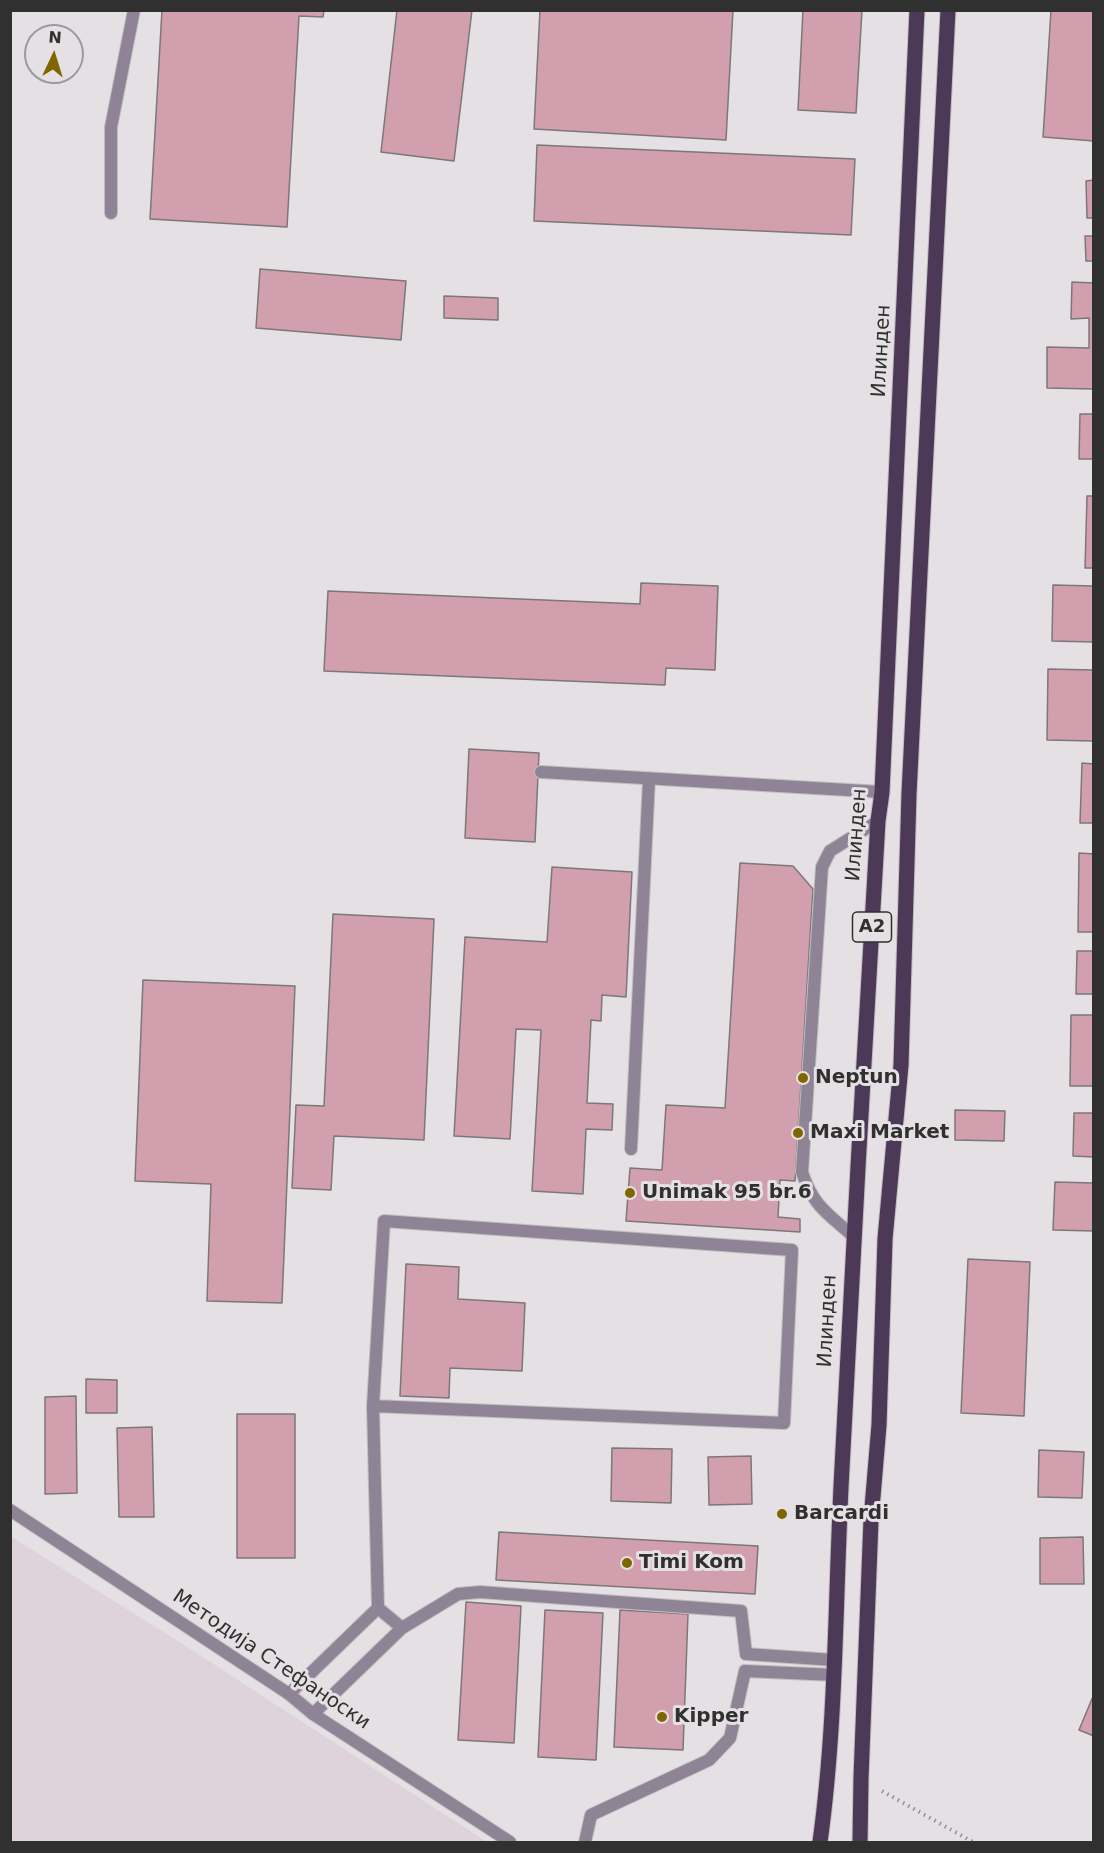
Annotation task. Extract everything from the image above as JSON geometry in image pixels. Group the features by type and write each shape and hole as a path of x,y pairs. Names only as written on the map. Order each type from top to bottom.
{"main road":[{"name":"Илинден","path":"820,1842 825,1806 835,1668 854,1236 878,821 882,792 917,10"},
{"name":"A2","path":"860,1842 871,1520 879,1425 885,1239 901,1065 909,794 948,10"}],"street":[{"path":"111,213 111,127 134,10"},
{"path":"541,772 882,792"},
{"path":"631,1149 649,779"},
{"path":"854,1236 816,1204 802,1172 822,867 830,851 878,821"},
{"path":"289,1694 378,1608 373,1406 384,1221 792,1250 784,1423 373,1406"},
{"name":"Методија Стефаноски","path":"10,1510 510,1842"},
{"path":"314,1714 402,1628 458,1594 480,1592 741,1611 746,1654 745,1671 730,1738 708,1760 591,1815 585,1842"},
{"path":"378,1608 402,1628"},
{"path":"746,1654 835,1668"},
{"path":"745,1671 835,1668"}],"path":[{"path":"861,1778 973,1842"}],"shaded area":[{"path":"10,1536 181,1643 487,1842 11,1842"}],"building":[{"path":"162,10 324,10 323,17 299,16 287,227 150,219"},
{"path":"397,10 472,10 454,161 381,152"},
{"path":"540,10 733,10 726,140 534,129"},
{"path":"803,10 862,10 856,113 798,110"},
{"path":"1051,10 1094,10 1094,141 1043,137"},
{"path":"537,145 855,159 851,235 534,221"},
{"path":"1094,180 1094,218 1087,218 1086,181"},
{"path":"1085,236 1094,236 1094,261 1086,261"},
{"path":"260,269 406,281 401,340 256,328"},
{"path":"1072,282 1094,283 1094,389 1047,388 1047,347 1089,348 1089,318 1071,319"},
{"path":"444,296 498,298 498,320 444,318"},
{"path":"1080,414 1094,414 1094,459 1079,459"},
{"path":"1087,496 1094,496 1094,568 1085,568"},
{"path":"641,583 718,586 715,670 666,668 665,685 324,671 328,591 640,604"},
{"path":"1053,585 1094,586 1094,642 1052,641"},
{"path":"1048,669 1094,670 1094,741 1047,740"},
{"path":"469,749 539,753 535,842 465,838"},
{"path":"1082,763 1094,764 1094,823 1080,823"},
{"path":"1079,853 1094,854 1094,932 1078,932"},
{"path":"740,863 793,866 813,889 795,1181 780,1180 778,1217 800,1219 800,1232 626,1221 630,1168 662,1170 666,1105 725,1108"},
{"path":"552,867 632,872 626,997 602,995 601,1021 591,1020 587,1103 613,1104 612,1130 586,1129 583,1194 532,1191 541,1030 516,1029 510,1139 454,1136 465,937 547,942"},
{"path":"333,914 434,919 424,1140 334,1136 331,1190 292,1188 296,1105 324,1106"},
{"path":"1077,951 1094,951 1094,994 1076,994"},
{"path":"143,980 295,986 282,1303 207,1301 211,1184 135,1181"},
{"path":"1071,1015 1094,1015 1094,1086 1070,1086"},
{"path":"955,1110 1005,1111 1004,1141 955,1140"},
{"path":"1074,1113 1094,1113 1094,1157 1073,1156"},
{"path":"1055,1182 1094,1183 1094,1231 1053,1230"},
{"path":"968,1259 1030,1262 1024,1416 961,1413"},
{"path":"406,1264 459,1267 458,1299 525,1303 522,1371 450,1368 449,1398 400,1396"},
{"path":"86,1379 117,1380 117,1413 86,1413"},
{"path":"76,1396 77,1493 45,1494 45,1397"},
{"path":"237,1414 295,1414 295,1558 237,1558"},
{"path":"152,1427 154,1517 119,1517 117,1428"},
{"path":"612,1448 672,1449 671,1503 611,1501"},
{"path":"1039,1450 1084,1452 1082,1498 1038,1497"},
{"path":"751,1456 752,1504 709,1505 708,1457"},
{"name":"Timi Kom","path":"499,1532 758,1546 755,1594 496,1580"},
{"path":"1083,1537 1084,1584 1040,1584 1040,1538"},
{"path":"466,1602 521,1606 514,1743 458,1740"},
{"path":"545,1610 603,1613 596,1760 538,1757"},
{"path":"620,1610 688,1614 683,1750 614,1747"},
{"path":"1094,1694 1094,1736 1079,1730"}],"place":[{"name":"Neptun","path":"803,1078"},
{"name":"Maxi Market","path":"798,1133"},
{"name":"Unimak 95 br.6","path":"630,1193"},
{"name":"Barcardi","path":"782,1514"},
{"name":"Timi Kom","path":"627,1563"},
{"name":"Kipper","path":"662,1717"}]}
